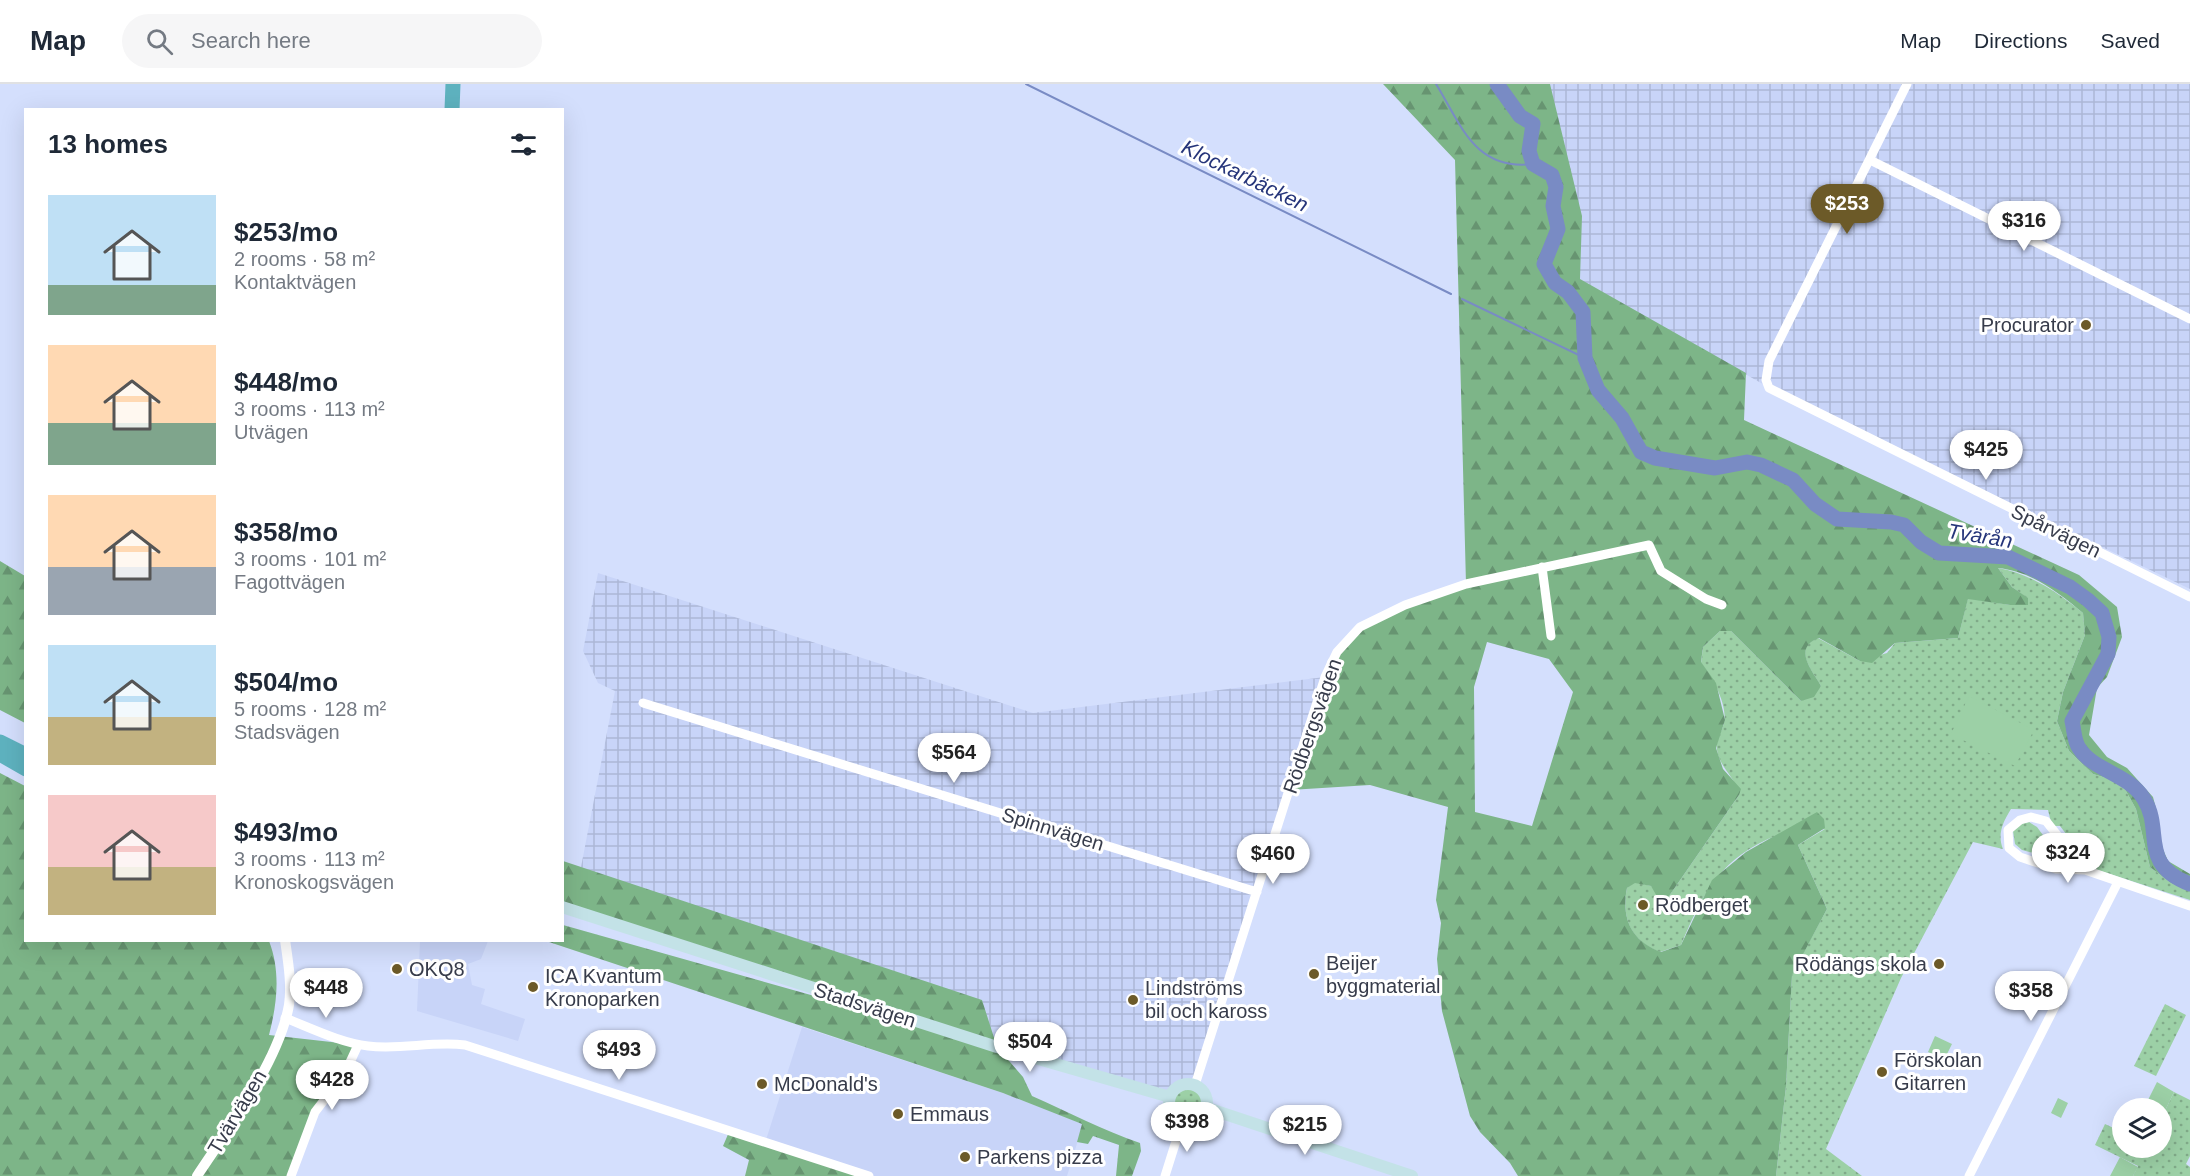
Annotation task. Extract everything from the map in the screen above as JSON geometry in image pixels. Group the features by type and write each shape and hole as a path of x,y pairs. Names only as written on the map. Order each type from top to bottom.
{"highway":[{"path":"452,108 453,84"},
{"path":"0,742 24,754"},
{"path":"0,754 24,768"}],"main road":[{"name":"Stadsvägen","path":"564,908 997,1047 1170,1097"},
{"path":"1195,1085 1206,1097 1207,1108 1198,1120 1182,1122 1170,1109 1170,1097 1179,1086 1195,1085"},
{"path":"1207,1108 1412,1176"}],"street":[{"path":"1907,84 1869,160 2190,319"},
{"name":"Spårvägen","path":"1869,160 1769,361 1766,380 1769,388 2190,597"},
{"name":"Rödbergsvägen","path":"1195,1085 1325,677 1337,652 1360,627 1405,605 1466,584 1650,545 1661,571 1707,599 1722,605"},
{"path":"1542,567 1551,636"},
{"name":"Spinnvägen","path":"643,703 1257,892"},
{"path":"2085,870 2046,821 2031,817 2020,820 2008,830 2010,848 2020,857 2062,871 2085,870 2190,906"},
{"path":"1969,1176 2118,882"},
{"name":"Tvärvägen","path":"197,1176 244,1107 285,1018 289,1004 285,942"},
{"path":"285,1018 358,1045 398,1047 429,1042 465,1045 869,1176"},
{"path":"291,1176 315,1112 345,1073 358,1045"},
{"path":"1165,1176 1182,1122"}],"shaded area":[{"path":"1550,84 2190,84 2190,589 1775,391 1580,280"},
{"path":"598,573 1033,713 1325,677 1195,1085 1179,1086 1171,1094 997,1047 581,867 615,691 598,683 583,651"},
{"path":"420,942 488,942 481,959 468,964 472,985 485,989 481,1004 525,1019 518,1041 417,1011"},
{"path":"802,1027 1003,1093 1083,1124 1067,1176 869,1176 765,1143"}],"green space":[{"path":"1383,84 1550,84 1582,216 1580,279 1746,373 1744,420 2079,575 2117,607 2122,637 2107,677 2097,688 2089,735 2107,757 2127,768 2153,797 2158,816 2159,840 2168,861 2190,874 2190,891 2171,883 2150,867 2136,809 2126,791 2117,781 2093,774 2069,751 2057,721 2063,692 2085,635 2083,613 2033,578 1998,568 2012,587 2028,598 2028,605 1968,599 1958,638 1895,643 1872,663 1860,661 1819,638 1811,642 1805,653 1809,666 1821,686 1814,697 1801,701 1731,631 1720,631 1703,647 1701,662 1716,683 1725,720 1716,748 1723,769 1741,789 1667,899 1659,900 1651,886 1635,883 1627,888 1627,919 1635,935 1642,942 1661,952 1681,945 1712,880 1746,852 1817,812 1824,819 1825,828 1798,845 1827,909 1792,975 1786,1086 1776,1176 1518,1176 1510,1163 1480,1132 1470,1116 1442,1011 1437,959 1441,923 1436,900 1448,807 1370,785 1290,790 1337,652 1360,627 1466,584 1455,160","holes":["1487,642 1549,659 1573,692 1532,826 1475,812 1474,687"]},
{"path":"0,561 24,575 24,722 0,710"},
{"path":"1998,568 2033,579 2083,613 2085,635 2063,692 2057,721 2069,751 2093,774 2117,781 2126,791 2136,809 2150,867 2171,883 2190,891 2190,900 2082,865 2070,850 2073,843 2060,826 2052,826 2048,810 2011,809 2002,828 2003,849 1973,842 1901,978 1826,1149 1862,1176 1776,1176 1786,1086 1792,974 1827,909 1798,845 1825,829 1772,837 1749,849 1735,860 1723,871 1704,897 1681,945 1660,952 1642,942 1635,935 1627,919 1627,888 1635,882 1651,886 1667,899 1739,795 1735,783 1721,763 1717,750 1724,723 1724,708 1714,683 1701,663 1703,647 1720,631 1731,631 1801,701 1821,686 1806,660 1806,647 1810,642 1818,638 1860,661 1887,653 1895,643 1958,638 1968,598 2010,605 2027,598 2012,587"},
{"path":"1969,696 2034,730 2015,766 1951,734"},
{"path":"0,773 24,785 24,942 269,942 275,964 276,988 269,1035 358,1045 324,1099 291,1176 0,1176"},
{"path":"2029,822 2037,827 2062,861 2022,850 2015,844 2013,831 2020,824"},
{"path":"564,861 982,1000 997,1047 1023,1077 1032,1096 1140,1143 1141,1151 1132,1176 1116,1176 1119,1145 1093,1136 1088,1144 1077,1142 1082,1124 1003,1093 549,942 564,942 564,925 974,1041 564,907"},
{"path":"2165,1004 2186,1015 2156,1076 2134,1066"},
{"path":"1935,1036 1952,1044 1946,1056 1939,1057 1928,1052"},
{"path":"2157,1082 2174,1092 2171,1098 2149,1098"},
{"path":"1188,1088 1199,1093 1204,1104 1199,1115 1188,1120 1177,1115 1172,1104 1177,1093"},
{"path":"2174,1092 2190,1100 2190,1156 2186,1164 2190,1167 2190,1176 2133,1176 2138,1166 2122,1158 2172,1158 2171,1098"},
{"path":"2058,1098 2068,1103 2061,1118 2051,1113"},
{"path":"2105,1124 2112,1127 2112,1153 2095,1145"},
{"path":"729,1132 869,1176 745,1176 749,1160 723,1146"},
{"path":"2119,1158 2138,1167 2133,1176 2110,1176"}],"waterway":[{"name":"Klockarbäcken","path":"1026,84 1451,294"},
{"path":"1436,84 1462,129 1483,152 1496,160 1513,164 1533,164"},
{"name":"Tvärån","path":"1497,84 1520,116 1533,124 1529,151 1533,164 1552,175 1556,187 1553,206 1558,229 1544,264 1555,283 1568,292 1583,312 1585,358 1598,390 1622,418 1641,452 1655,458 1715,468 1747,462 1761,465 1793,480 1815,504 1837,519 1891,522 1904,525 1921,542 1939,553 2008,557 2070,587 2088,600 2102,613 2109,637 2108,654 2072,721 2076,742 2085,756 2137,790 2150,811 2158,857 2164,867 2174,876 2190,884"},
{"name":"Klockarbäcken","path":"1462,299 1585,358"}],"place":[{"name":"Procurator","path":"2086,325"},
{"name":"Rödberget","path":"1643,905"},
{"name":"Rödängs skola","path":"1939,964"},
{"name":"OKQ8","path":"397,969"},
{"name":"Beijer byggmaterial","path":"1314,974"},
{"name":"ICA Kvantum Kronoparken","path":"533,987"},
{"name":"Lindströms bil och kaross","path":"1133,1000"},
{"name":"Förskolan Gitarren","path":"1882,1072"},
{"name":"McDonald's","path":"762,1084"},
{"name":"Emmaus","path":"898,1114"},
{"name":"Parkens pizza","path":"965,1157"}]}
